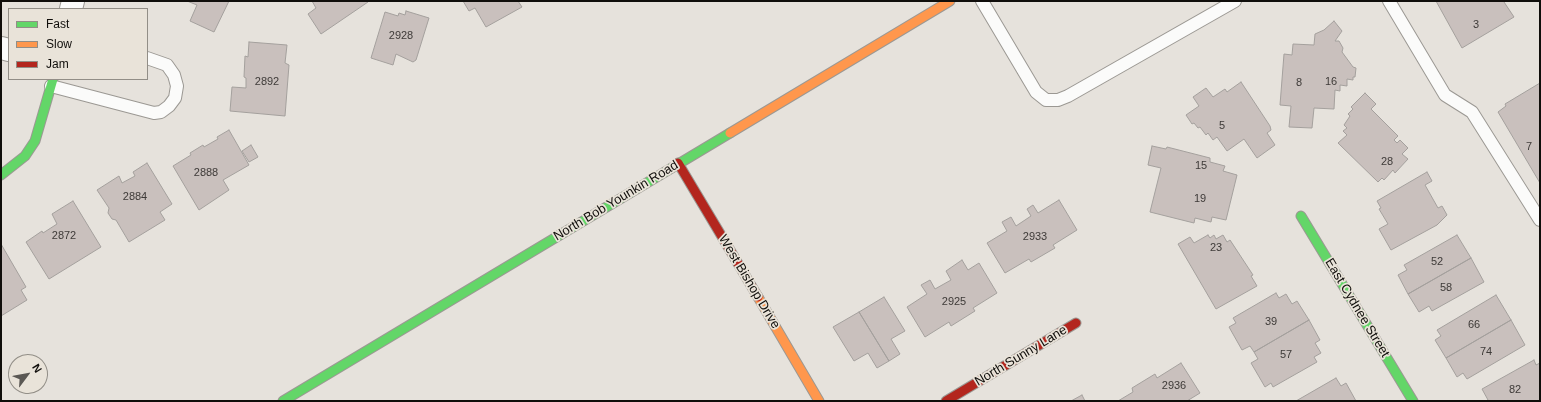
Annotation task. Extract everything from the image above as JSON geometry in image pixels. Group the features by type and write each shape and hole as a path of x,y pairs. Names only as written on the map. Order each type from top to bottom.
{"street":[{"name":"North Bob Younkin Road","path":"283,401 950,1"},
{"path":"1,175 12,168 25,156 35,141 52,82"},
{"name":"West Bishop Drive","path":"678,163 819,401"},
{"name":"East Cydnee Street","path":"1301,216 1413,401"},
{"name":"North Sunny Lane","path":"946,401 1076,323"}],"lane":[{"path":"982,1 1036,92 1046,100 1058,100 1068,96 1235,1"},
{"path":"1389,1 1445,95 1472,112 1540,220"},
{"path":"52,82 154,113 161,112 169,106 175,98 177,86 174,75 167,65 148,58"}],"building":[{"path":"187,1 229,1 214,32 190,21 197,5"},
{"path":"312,1 368,2 321,34 308,14 316,8"},
{"path":"463,1 518,1 522,7 486,27 475,8 469,11"},
{"path":"1436,1 1506,1 1504,2 1514,17 1462,48"},
{"path":"406,11 429,18 416,60 413,62 396,54 393,65 371,58 385,12 398,16 399,13 405,15"},
{"path":"1334,21 1342,31 1335,41 1339,41 1343,48 1342,52 1353,67 1356,68 1355,77 1353,77 1353,80 1347,79 1347,86 1340,85 1340,91 1335,90 1334,109 1314,108 1312,128 1289,127 1291,106 1280,105 1284,54 1292,55 1293,44 1314,45 1315,34 1324,30"},
{"path":"249,42 287,45 285,63 289,65 285,116 230,111 232,87 246,88 246,78 244,77 245,56 248,57"},
{"path":"1241,82 1270,126 1271,130 1267,133 1275,145 1257,158 1244,139 1227,151 1217,137 1213,140 1208,133 1206,135 1200,127 1198,128 1194,123 1192,124 1186,115 1199,106 1193,97 1206,88 1213,97 1225,89 1227,92"},
{"path":"1540,83 1540,183 1498,112 1506,106 1505,104"},
{"path":"1365,93 1376,104 1371,109 1398,136 1394,140 1397,143 1400,140 1408,148 1402,154 1408,159 1395,173 1393,170 1384,180 1382,178 1378,182 1338,143 1347,135 1343,131 1347,128 1344,125 1350,116 1348,114 1353,109 1351,107"},
{"path":"229,130 249,165 223,180 229,190 199,210 173,166 191,155 190,153 203,145 204,147 218,139 217,137"},
{"path":"251,145 258,157 249,162 242,151"},
{"path":"1152,146 1166,149 1167,147 1210,158 1210,162 1225,166 1223,171 1237,175 1226,220 1212,217 1211,222 1195,218 1194,223 1150,212 1161,168 1148,165"},
{"path":"147,163 172,204 160,212 165,220 129,242 116,220 112,219 108,213 109,208 97,190 119,176 122,183 135,176 133,172"},
{"path":"1427,172 1432,181 1425,185 1438,208 1442,206 1447,215 1437,225 1391,250 1379,229 1388,224 1379,209 1381,208 1377,201"},
{"path":"1059,200 1077,230 1053,245 1055,248 1031,262 1029,259 1005,273 987,243 1007,231 1002,222 1011,217 1016,226 1031,216 1027,209 1033,205 1038,213"},
{"path":"73,201 101,247 49,279 26,242 42,231 43,233 57,224 52,214"},
{"path":"1208,235 1210,238 1214,235 1216,239 1223,235 1227,242 1230,240 1253,275 1251,276 1257,286 1216,309 1178,244 1190,237 1194,243"},
{"path":"1457,235 1471,258 1408,294 1398,275 1407,270 1404,265"},
{"path":"1,244 26,287 21,290 27,300 1,316"},
{"path":"1471,258 1484,282 1432,311 1429,306 1419,312 1408,294"},
{"path":"962,260 968,270 979,263 997,293 973,308 975,311 951,326 949,322 925,337 907,307 927,294 921,285 930,280 935,289 951,280 946,271"},
{"path":"1276,293 1279,298 1286,294 1292,304 1297,301 1309,320 1254,352 1250,346 1242,350 1229,327 1236,323 1233,318"},
{"path":"1496,295 1511,320 1446,358 1435,340 1441,336 1437,330"},
{"path":"884,297 905,331 891,339 900,354 889,361 859,312"},
{"path":"859,312 889,361 877,368 868,353 854,361 833,327"},
{"path":"1309,320 1320,340 1315,343 1321,353 1314,357 1317,362 1273,387 1271,383 1265,387 1251,363 1258,359 1254,352"},
{"path":"1511,320 1525,345 1467,379 1463,373 1457,377 1446,358"},
{"path":"1534,360 1536,365 1540,363 1540,401 1485,401 1488,400 1482,389"},
{"path":"1181,363 1200,393 1187,401 1118,401 1133,392 1132,388 1155,374 1157,378"},
{"path":"1336,378 1341,386 1346,383 1356,401 1296,401"},
{"path":"1082,395 1085,401 1071,401"}],"traffic: fast":[{"path":"1,175 25,156 35,141 53,80"},
{"path":"283,401 730,133"},
{"path":"1301,216 1413,401"}],"traffic: slow":[{"path":"730,133 950,1"},
{"path":"758,297 819,401"}],"traffic: jam":[{"path":"678,163 758,297"},
{"path":"946,401 1076,323"}]}
